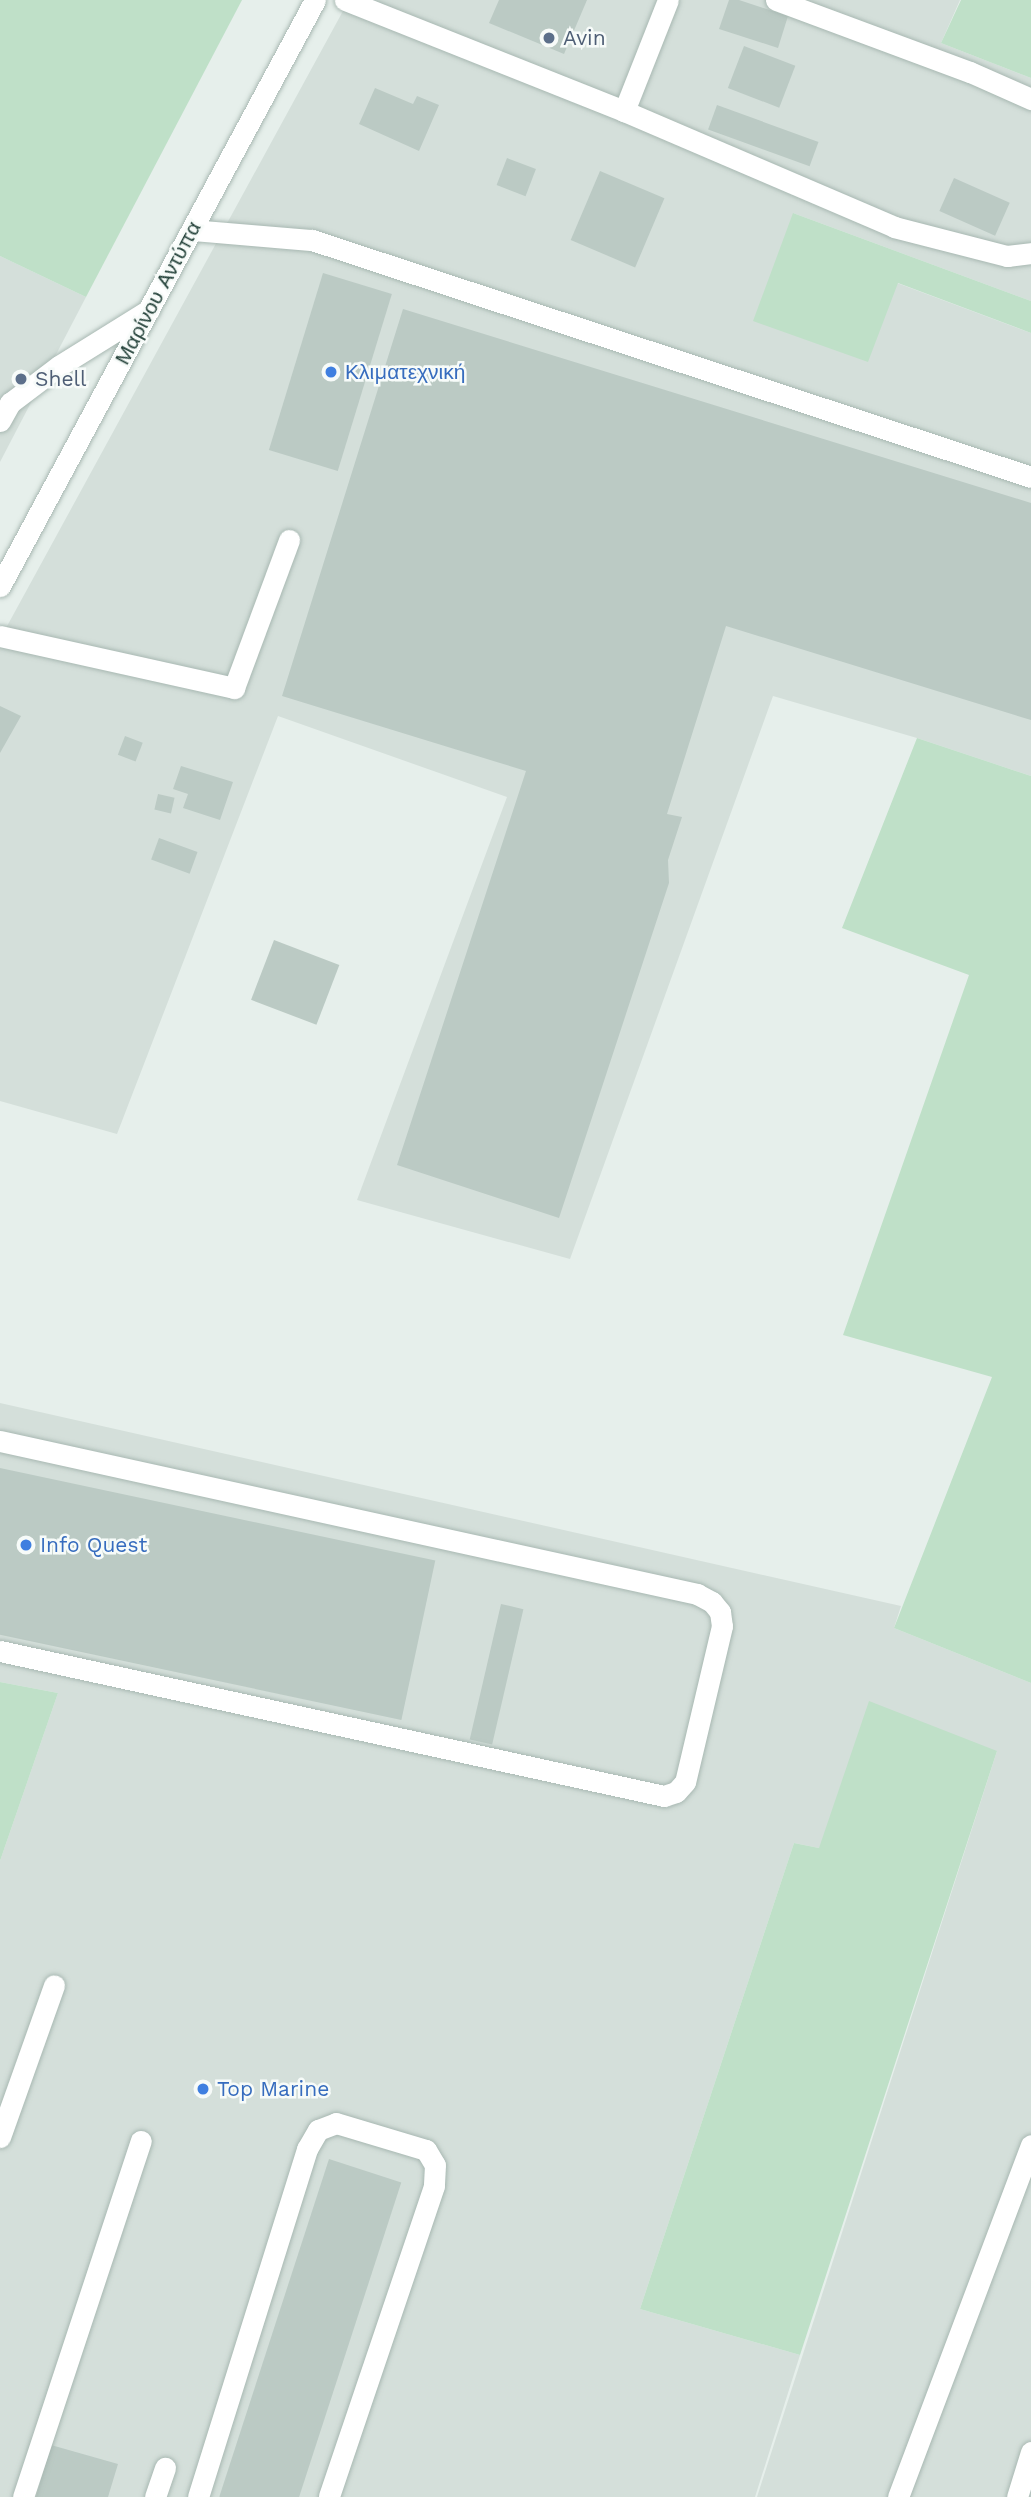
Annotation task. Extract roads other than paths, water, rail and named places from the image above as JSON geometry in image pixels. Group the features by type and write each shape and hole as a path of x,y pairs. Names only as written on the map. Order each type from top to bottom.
{"main road":[{"name":"Μαρίνου Αντύπα","path":"0,586 316,0"},
{"path":"345,0 624,111 894,227 1007,256 1031,253"},
{"path":"624,111 668,0"},
{"path":"776,0 970,72 1031,99"},
{"path":"192,229 312,240 1031,477"},
{"path":"3,407 59,366 149,310"},
{"path":"0,636 234,688 289,540"},
{"path":"0,1441 697,1594 712,1602 720,1612 722,1626 685,1782 676,1792 664,1796 0,1651"},
{"path":"0,2137 54,1985"},
{"path":"198,2497 307,2149 318,2130 336,2123 426,2150 435,2165 434,2186 329,2497"},
{"path":"23,2497 141,2141"},
{"path":"898,2497 1031,2145"},
{"path":"1017,2497 1031,2452"},
{"path":"155,2497 165,2468"}],"place":[{"name":"Avin","path":"549,38"},
{"name":"Κλιματεχνική","path":"331,372"},
{"name":"Shell","path":"21,379"},
{"name":"Info Quest","path":"26,1545"},
{"name":"Top Marine","path":"203,2089"}]}
